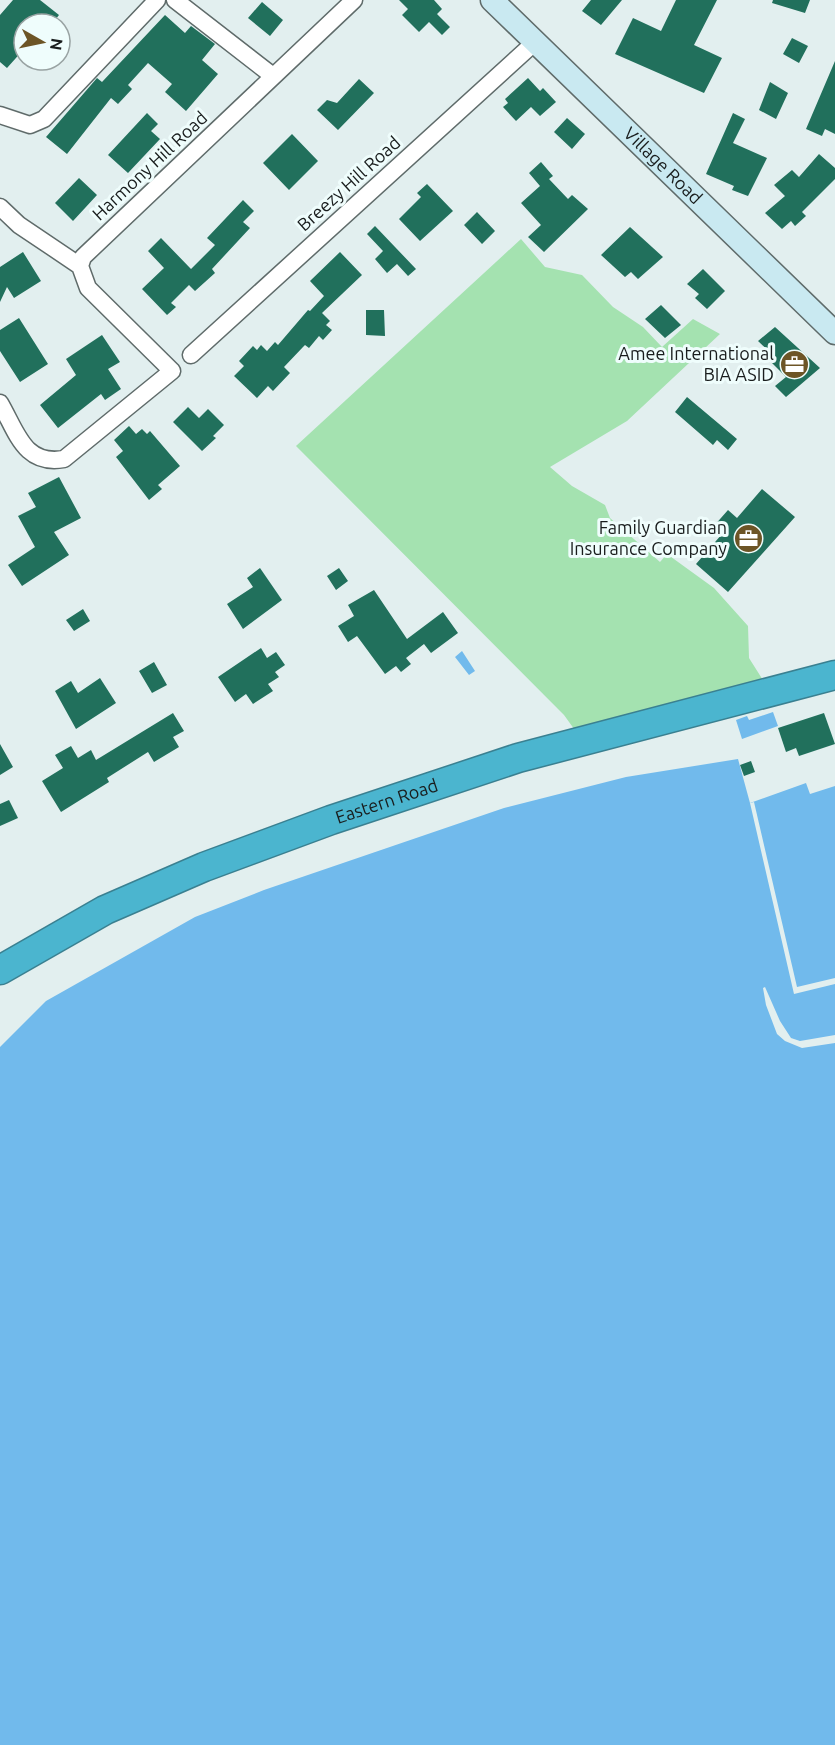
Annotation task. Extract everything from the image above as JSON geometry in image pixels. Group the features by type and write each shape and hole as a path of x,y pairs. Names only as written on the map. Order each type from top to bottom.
{"highway":[{"path":"794,687 835,654"},
{"name":"Eastern Road","path":"0,970 105,910 204,867 331,820 518,758 835,675"}],"main road":[{"name":"Village Road","path":"492,0 835,333"}],"street":[{"path":"0,115 4,119 30,125 44,119 157,0"},
{"path":"175,0 273,76"},
{"name":"Harmony Hill Road","path":"80,266 83,257 94,246 354,0"},
{"name":"Breezy Hill Road","path":"191,355 534,43"},
{"path":"0,207 19,225 80,266 88,288 172,370 64,459 34,457 0,403"}],"green space":[{"path":"521,239 545,267 582,275 613,307 643,327 662,347 693,319 720,334 627,421 550,467 572,486 605,505 610,518 660,562 667,554 714,588 748,626 749,658 766,685 577,733 564,715 296,446"}],"water":[{"path":"462,651 475,671 469,675 455,657"},
{"path":"773,712 778,726 742,739 736,720 747,716 749,720"},
{"path":"738,759 750,803 806,783 810,794 835,786 835,1745 0,1745 0,1047 46,1001 195,917 264,890 504,808 626,777"}],"pier":[{"path":"754,802 797,987 835,978 835,984 794,994 750,803"},
{"path":"765,987 780,1021 791,1038 800,1041 835,1035 835,1043 802,1048 785,1041 777,1034 766,1005 763,988"}],"building":[{"path":"13,0 40,0 55,12 12,12 12,62 7,68 0,62 0,15"},
{"path":"399,0 434,0 442,9 437,14 450,27 442,35 429,22 419,32 402,15 408,9"},
{"path":"591,0 622,0 601,25 582,11"},
{"path":"676,0 717,0 694,45 722,58 704,93 615,54 633,18 661,31"},
{"path":"773,0 810,0 805,13 772,3"},
{"path":"262,2 283,20 270,36 248,18"},
{"path":"165,15 185,33 191,26 215,44 202,60 218,74 186,111 165,92 172,84 148,63 128,85 132,89 118,104 111,98 67,154 46,137 97,78 102,82"},
{"path":"792,38 808,46 799,63 783,54"},
{"path":"835,61 835,134 825,129 822,136 806,129"},
{"path":"528,78 540,91 543,88 556,102 540,116 531,107 516,121 503,107 508,103 505,99"},
{"path":"359,79 374,93 338,130 317,110 327,100 337,103"},
{"path":"770,82 788,93 776,119 759,110"},
{"path":"147,113 158,124 151,131 160,139 128,173 108,155"},
{"path":"733,113 745,119 733,143 767,158 748,196 732,190 734,186 706,174"},
{"path":"567,118 585,134 572,149 554,132"},
{"path":"292,134 318,161 289,190 263,163"},
{"path":"819,154 835,168 835,179 802,212 806,216 795,226 791,221 782,229 765,213 785,196 774,185 792,170 799,177"},
{"path":"541,162 553,176 549,179 568,199 572,195 588,209 544,252 528,237 541,225 521,203 540,186 529,173"},
{"path":"79,178 97,195 73,221 55,203"},
{"path":"427,184 453,211 420,241 399,219 421,197 417,193"},
{"path":"243,200 254,211 243,222 250,228 212,269 215,273 195,291 189,285 171,303 176,307 167,315 142,289 164,268 148,251 161,238 191,269 215,245 207,238"},
{"path":"477,212 495,231 482,244 464,225"},
{"path":"375,226 416,269 408,276 397,264 387,273 375,259 383,251 367,234"},
{"path":"630,227 663,257 638,279 631,272 625,277 601,255"},
{"path":"23,252 41,281 14,298 7,287 0,302 0,267"},
{"path":"340,252 362,275 322,313 330,321 326,325 332,330 323,340 319,336 309,348 305,345 284,367 290,373 273,391 268,386 257,398 234,376 244,366 239,361 253,346 257,350 261,345 267,351 275,342 278,345 308,310 310,311 324,296 310,281"},
{"path":"703,269 725,291 707,309 695,298 699,294 687,284"},
{"path":"661,305 681,325 665,338 645,319"},
{"path":"366,310 384,310 385,336 366,335"},
{"path":"19,318 48,364 20,382 0,351 0,330"},
{"name":"Amee International BIA ASID","path":"775,327 820,368 786,397 775,386 786,377 769,360 774,356 758,341"},
{"path":"102,335 120,362 108,369 121,389 105,400 101,394 58,428 40,405 76,375 66,359"},
{"path":"687,397 737,439 728,450 717,440 713,445 675,412"},
{"path":"188,407 199,418 208,409 224,425 213,436 216,438 202,451 173,422"},
{"path":"129,426 136,434 142,429 147,434 150,431 180,466 158,485 162,489 149,500 116,457 123,451 114,440"},
{"path":"59,477 81,518 54,532 69,555 22,586 8,565 35,547 18,516 36,507 28,493"},
{"name":"Family Guardian Insurance Company","path":"762,489 795,517 728,592 696,564 722,534 713,527 728,510 737,518"},
{"path":"260,568 282,600 243,629 227,604 253,587 247,578"},
{"path":"339,568 348,581 336,590 327,576"},
{"path":"374,590 407,639 443,612 458,633 431,653 424,644 406,658 411,664 401,672 396,666 385,674 357,636 348,642 338,626 354,616 348,605"},
{"path":"83,609 90,621 74,631 66,620"},
{"path":"261,648 267,658 276,652 285,665 275,672 279,677 268,684 273,691 253,704 246,694 235,702 218,677"},
{"path":"154,662 167,685 152,693 139,671"},
{"path":"100,678 116,703 76,729 55,691 71,681 78,693"},
{"path":"173,713 184,731 173,737 179,747 154,762 148,752 107,778 109,782 61,812 42,781 63,768 55,755 71,746 78,758 91,750 96,760"},
{"path":"824,713 835,744 799,756 796,748 786,752 778,728"},
{"path":"0,744 13,767 0,775"},
{"path":"751,761 755,772 744,776 740,765"},
{"path":"9,800 18,818 0,826 0,804"}],"place":[{"name":"Amee International BIA ASID","path":"795,364"},
{"name":"Family Guardian Insurance Company","path":"748,538"}]}
